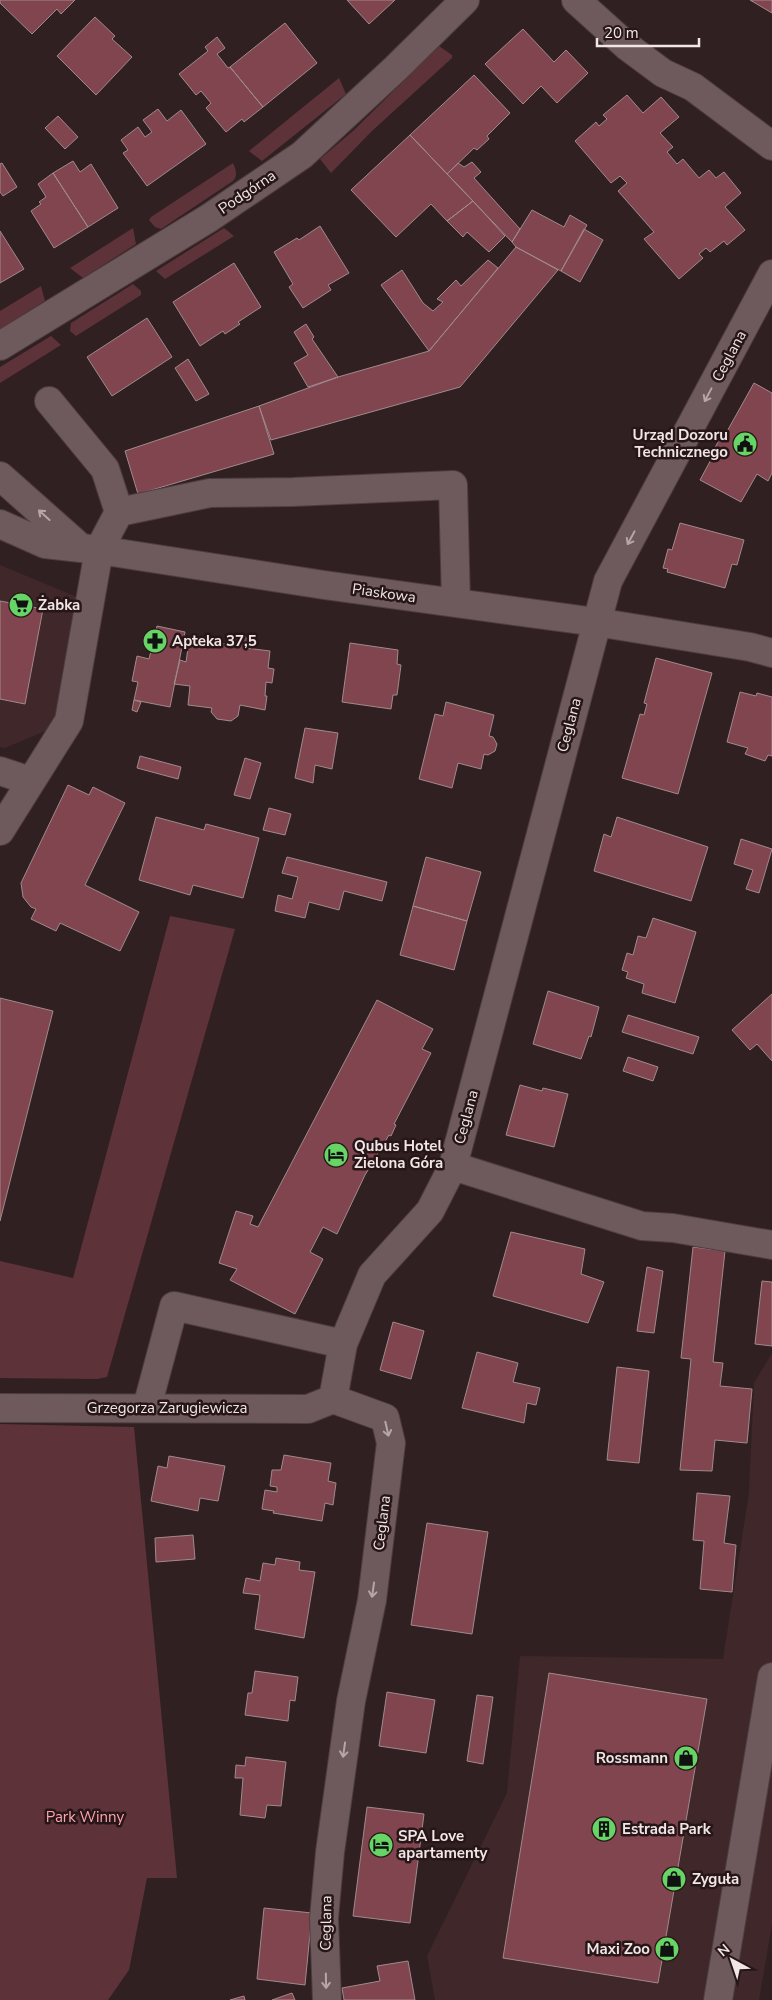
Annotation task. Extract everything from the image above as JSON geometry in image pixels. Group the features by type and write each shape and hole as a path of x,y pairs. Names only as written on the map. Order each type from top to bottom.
{"street":[{"name":"Podgórna","path":"0,346 210,218 302,155 396,68 464,0"},
{"path":"576,0 628,47 663,73 693,87 772,146"},
{"name":"Ceglana","path":"327,2000 324,1918 330,1852 351,1701 372,1600 391,1443 385,1418 333,1399 343,1344 372,1275 430,1211 453,1166 608,581 772,274"},
{"path":"49,401 105,469 119,512"},
{"path":"0,476 89,549"},
{"path":"0,831 69,721 89,549 119,512 210,493 293,492 453,485 456,603"},
{"name":"Piaskowa","path":"0,524 45,544 596,622 750,647 772,653"},
{"path":"0,771 30,781"},
{"path":"453,1166 642,1226 673,1228 772,1245"},
{"path":"147,1408 174,1306 343,1344"},
{"name":"Grzegorza Zarugiewicza","path":"0,1408 308,1409 333,1399"},
{"path":"718,2000 772,1677"}],"shaded area":[{"path":"0,565 89,602 69,721 5,748 0,747"},
{"name":"Estrada Park","path":"772,1353 772,1924 759,2000 435,2000 427,1956 507,1793 520,1656 723,1659 749,1493 754,1383"}],"green space":[{"path":"439,46 452,55 452,58 372,131 331,173 320,159 354,130"},
{"path":"339,78 346,94 262,161 249,151"},
{"path":"233,163 236,177 233,181 161,229 155,227 149,220 151,217"},
{"path":"133,228 136,244 83,278 70,268"},
{"path":"224,228 234,236 165,279 156,271"},
{"path":"133,284 141,291 141,295 76,336 70,331 71,323"},
{"path":"41,286 45,301 0,329 0,311"},
{"path":"51,336 61,345 0,383 0,367"},
{"path":"170,916 235,929 107,1377 97,1379 0,1378 0,1261 73,1278"},
{"name":"Park Winny","path":"0,1424 134,1427 177,1878 147,1878 129,1970 108,2000 0,2000"}],"building":[{"path":"0,0 75,0 61,14 57,9 32,34 0,3"},
{"path":"347,0 395,0 369,24"},
{"path":"750,0 772,0 772,13"},
{"path":"95,17 115,36 112,39 132,57 96,95 57,56"},
{"path":"285,23 317,63 263,107 230,67"},
{"path":"523,29 554,62 566,50 588,73 557,103 541,86 523,104 485,64"},
{"path":"217,37 225,48 217,54 263,107 244,122 242,119 226,132 206,108 211,103 201,91 196,95 179,74 208,51 205,47"},
{"path":"474,75 510,113 487,136 489,139 477,150 474,148 447,174 410,135"},
{"path":"627,95 643,113 661,97 679,117 660,133 673,147 667,152 677,164 683,159 699,178 709,170 716,178 724,172 741,193 725,207 745,230 727,245 724,241 710,252 706,248 699,254 703,258 679,279 644,239 654,232 618,191 627,183 620,176 611,183 575,141 596,122 599,126 607,119 603,115"},
{"path":"158,109 167,121 181,110 206,144 147,186 123,153 128,150 121,140 138,127 145,137 152,132 143,120"},
{"path":"58,116 78,137 65,149 45,128"},
{"path":"410,135 473,201 447,221 431,204 396,237 351,190"},
{"path":"73,161 80,172 91,164 118,208 88,227 53,173"},
{"path":"472,162 481,172 474,178 520,229 512,242 447,174 458,163 464,167"},
{"path":"2,163 17,187 3,196 0,192 0,164"},
{"path":"53,173 88,227 54,248 31,211 41,204 39,202 46,197 38,184"},
{"path":"473,201 505,236 489,252 467,232 463,237 447,221"},
{"path":"532,210 564,227 570,215 587,225 561,271 516,247 512,242"},
{"path":"320,226 349,273 328,285 331,290 303,308 289,287 293,284 274,252 297,238 299,240"},
{"path":"584,229 603,240 580,282 561,271"},
{"path":"0,231 24,269 0,283"},
{"path":"516,247 558,270 460,387 271,440 259,406 338,377 429,351"},
{"path":"488,260 498,268 429,351 381,285 402,270 423,303 433,311 443,302 437,299 456,280 461,286"},
{"path":"234,263 261,307 238,322 240,324 225,334 223,331 200,346 173,302"},
{"path":"147,318 172,357 112,396 87,357"},
{"path":"306,324 314,337 312,339 338,377 308,387 294,363 308,355 294,332"},
{"path":"188,359 209,394 196,401 175,368"},
{"name":"Urząd Dozoru Technicznego","path":"754,383 772,393 772,473 768,481 757,474 741,502 700,480 723,433 725,435"},
{"path":"259,406 274,454 138,494 125,451"},
{"path":"680,523 744,540 737,565 732,564 725,588 667,572 668,569 663,568 668,549 672,550"},
{"path":"0,601 43,609 25,704 0,699"},
{"path":"157,626 185,632 170,707 134,700 138,682 132,681 137,656 149,659"},
{"path":"235,634 244,635 247,639 246,648 270,651 268,668 274,669 272,683 266,682 265,710 240,705 238,716 231,721 217,719 211,712 212,708 188,705 190,686 174,684 180,660 186,662 189,641 194,636 210,638 213,643 230,644 231,638"},
{"path":"350,643 398,650 397,664 401,665 397,695 393,695 391,709 342,702"},
{"path":"656,658 712,673 678,794 622,778 640,714 644,715 647,704 644,703"},
{"path":"740,692 756,696 757,693 772,697 772,756 768,755 765,761 745,754 748,748 727,742"},
{"path":"134,700 141,702 137,712 132,710"},
{"path":"446,702 494,715 489,736 493,737 497,744 495,751 488,755 484,754 481,769 458,763 452,788 419,779 435,714 443,716"},
{"path":"305,728 338,733 332,769 315,765 313,783 295,778"},
{"path":"140,756 181,767 178,779 137,768"},
{"path":"245,758 261,763 250,799 234,795"},
{"path":"68,785 89,795 93,787 125,803 85,885 139,912 120,951 60,923 56,931 31,919 36,909 31,907 23,897 21,883"},
{"path":"269,808 291,814 285,835 263,830"},
{"path":"156,817 204,830 206,824 259,838 243,898 193,885 190,895 139,880"},
{"path":"617,817 708,847 691,901 594,871 604,834 611,837"},
{"path":"741,839 772,849 759,893 746,889 753,870 734,864"},
{"path":"287,857 387,882 382,901 344,891 339,910 309,902 305,918 275,911 278,895 292,899 298,877 282,873"},
{"path":"426,857 481,872 467,921 413,906"},
{"path":"413,906 467,921 454,970 400,955"},
{"path":"653,918 696,932 675,1003 642,993 644,984 626,978 628,972 622,970 627,953 633,955 638,936 646,938"},
{"path":"548,991 599,1007 591,1037 589,1036 581,1059 533,1044"},
{"path":"772,994 772,1061 757,1044 750,1050 732,1030"},
{"path":"0,998 53,1011 0,1221"},
{"name":"Qubus Hotel Zielona Góra","path":"377,1000 433,1029 422,1049 431,1053 394,1124 396,1125 391,1136 389,1135 365,1175 337,1234 323,1227 310,1252 323,1259 295,1314 230,1280 237,1269 219,1263 236,1211 253,1216 250,1224 258,1227"},
{"path":"628,1015 699,1037 693,1054 622,1032"},
{"path":"628,1057 658,1067 653,1081 623,1071"},
{"path":"520,1085 542,1091 543,1088 568,1094 554,1147 506,1135"},
{"path":"511,1232 585,1249 581,1274 604,1282 588,1323 493,1296"},
{"path":"693,1247 725,1251 713,1362 723,1363 720,1386 752,1389 747,1443 715,1440 712,1471 680,1470 691,1359 681,1358"},
{"path":"647,1267 663,1271 654,1333 637,1331"},
{"path":"762,1281 772,1282 772,1346 755,1344"},
{"path":"393,1322 424,1331 411,1379 380,1370"},
{"path":"477,1352 518,1363 513,1382 540,1388 536,1405 527,1403 524,1423 462,1408"},
{"path":"617,1367 649,1371 639,1463 607,1460"},
{"path":"284,1455 331,1463 328,1481 336,1483 333,1505 325,1503 322,1521 273,1513 274,1511 262,1509 265,1490 277,1492 277,1487 270,1486 272,1470 281,1470"},
{"path":"169,1456 225,1466 218,1501 200,1498 198,1511 151,1501 158,1466 167,1468"},
{"path":"697,1493 730,1496 724,1543 736,1545 732,1592 700,1589 704,1541 693,1540"},
{"path":"427,1523 488,1532 472,1634 411,1625"},
{"path":"193,1535 195,1559 156,1562 155,1538"},
{"path":"276,1558 300,1562 299,1570 315,1572 304,1638 255,1629 260,1595 243,1593 246,1578 260,1581 263,1563 275,1565"},
{"path":"255,1671 298,1677 295,1701 290,1700 288,1721 245,1715 248,1693 252,1693"},
{"name":"Estrada Park","path":"549,1673 707,1699 658,1983 503,1958"},
{"path":"387,1692 435,1700 426,1753 379,1746"},
{"path":"477,1695 493,1697 483,1764 467,1761"},
{"path":"246,1757 286,1762 281,1806 267,1805 265,1818 240,1815 243,1778 235,1778 236,1765 245,1766"},
{"path":"367,1807 424,1814 410,1923 353,1916"},
{"path":"264,1908 312,1913 305,1985 257,1979"},
{"path":"408,1961 415,2000 344,2000 342,1988 380,1981 377,1966"},
{"path":"292,1993 295,2000 272,2000"},
{"path":"244,1996 245,2000 230,2000"}],"place":[{"name":"Urząd Dozoru Technicznego","path":"745,444"},
{"name":"Żabka","path":"21,605"},
{"name":"Apteka 37,5","path":"155,641"},
{"name":"Qubus Hotel Zielona Góra","path":"336,1155"},
{"name":"Rossmann","path":"686,1758"},
{"name":"Estrada Park","path":"604,1829"},
{"name":"SPA Love apartamenty","path":"381,1845"},
{"name":"Zyguła","path":"674,1879"},
{"name":"Maxi Zoo","path":"667,1949"}]}
